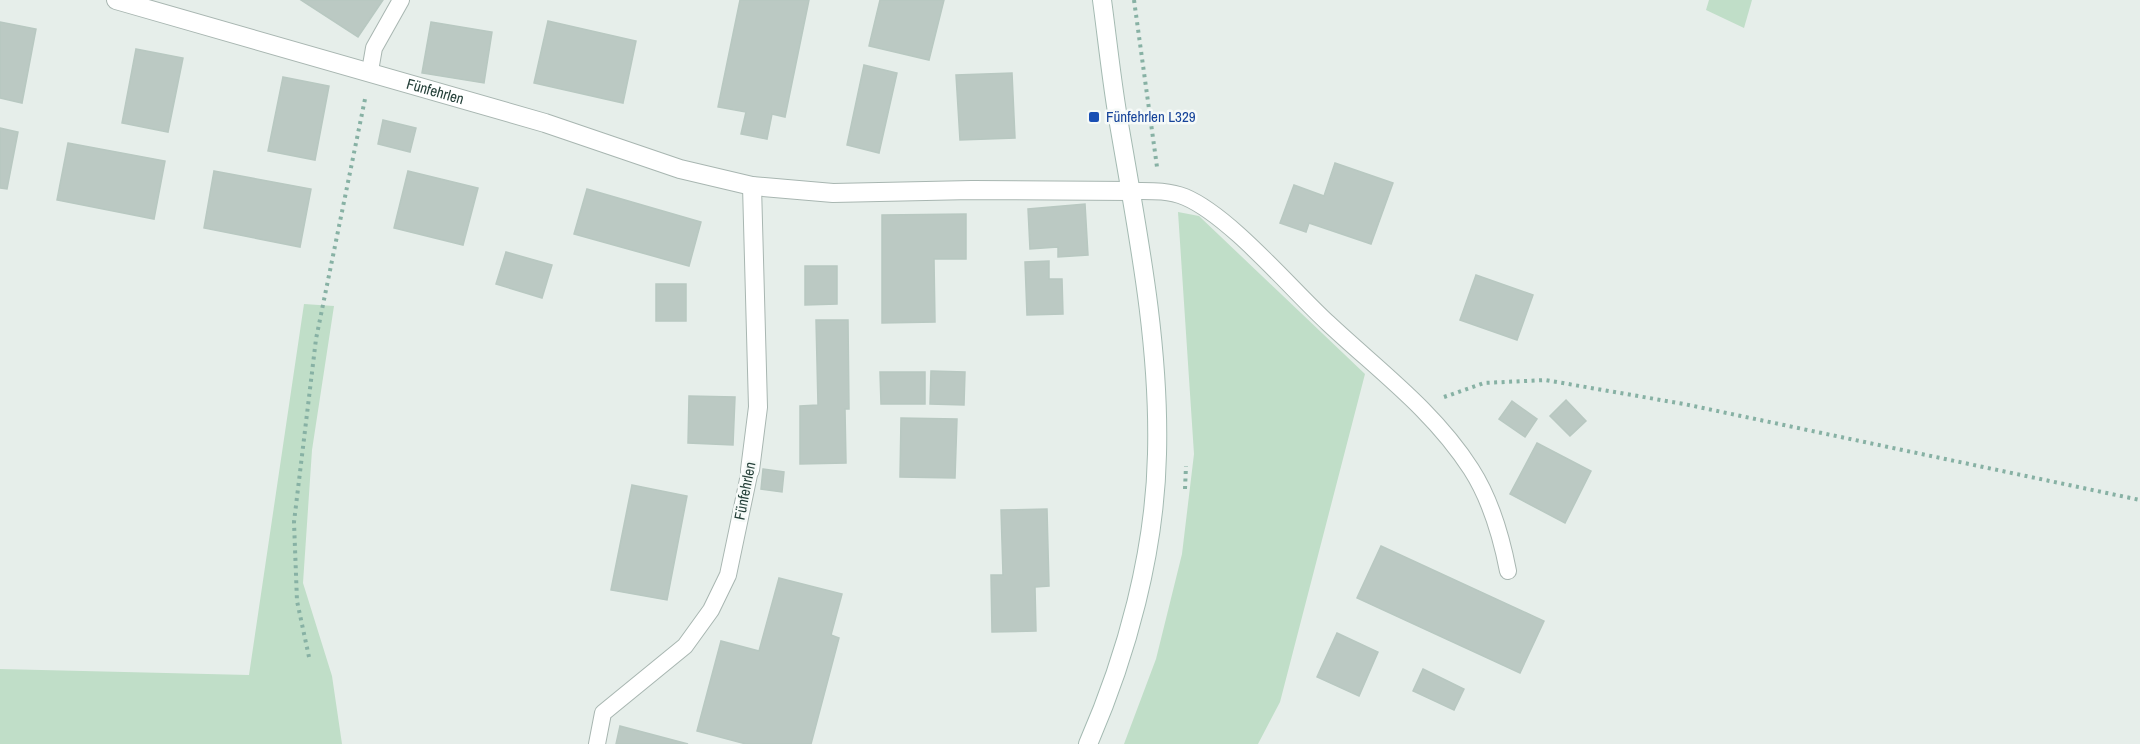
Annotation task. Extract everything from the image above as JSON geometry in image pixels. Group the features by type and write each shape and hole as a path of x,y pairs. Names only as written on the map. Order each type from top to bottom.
{"street":[{"name":"Fünfehrlen","path":"116,0 545,123 680,169 752,186 833,193 972,190 1131,191"},
{"path":"1088,744 1129,627 1154,500 1157,455 1156,388 1147,296 1102,0"},
{"name":"Fünfehrlen","path":"750,470 758,407 752,186"}],"lane":[{"path":"370,71 374,48 401,0"},
{"path":"1131,191 1161,191 1185,197 1213,214 1329,324 1424,408 1472,470 1498,525 1508,571"},
{"name":"Fünfehrlen","path":"597,744 603,713 685,646 711,610 728,575 750,470"}],"path":[{"path":"309,657 297,601 294,522 316,339 370,71"},
{"path":"1424,408 1452,393 1484,383 1545,380 1684,404 2140,500"}],"green space":[{"path":"1709,0 1752,0 1744,28 1706,10"},
{"path":"1178,212 1199,216 1365,374 1280,702 1258,744 1124,744 1156,659 1182,554 1194,454"},
{"path":"304,304 334,306 312,450 303,583 332,676 342,744 0,744 0,669 249,675"}],"building":[{"path":"301,0 383,0 358,37"},
{"path":"740,0 809,0 785,117 772,114 767,139 741,134 746,112 718,107"},
{"path":"880,0 944,0 929,60 869,46"},
{"path":"548,21 636,41 623,103 534,83"},
{"path":"0,22 36,29 22,103 0,98"},
{"path":"431,22 492,32 484,83 422,73"},
{"path":"136,49 183,58 168,132 122,123"},
{"path":"864,65 897,73 879,153 847,145"},
{"path":"1012,73 1015,138 960,140 956,75"},
{"path":"283,77 329,86 315,160 268,151"},
{"path":"383,120 416,128 410,152 378,144"},
{"path":"0,128 18,132 7,189 0,188"},
{"path":"68,143 165,161 154,219 57,200"},
{"path":"1335,163 1393,183 1371,244 1309,223 1306,232 1280,223 1294,185 1324,196"},
{"path":"214,171 311,189 300,247 204,228"},
{"path":"408,171 478,188 463,245 394,228"},
{"path":"587,189 701,222 689,266 574,234"},
{"path":"1085,204 1088,255 1058,257 1058,247 1030,249 1028,209"},
{"path":"966,214 966,259 934,259 935,322 882,323 882,215"},
{"path":"506,252 552,265 542,298 496,284"},
{"path":"1049,261 1049,279 1062,279 1063,314 1027,315 1025,262"},
{"path":"805,266 837,266 837,304 805,305"},
{"path":"1476,275 1533,295 1517,340 1460,320"},
{"path":"656,284 686,284 686,321 656,321"},
{"path":"816,320 848,320 849,409 845,409 846,463 800,464 800,406 818,405"},
{"path":"931,371 965,372 964,405 930,404"},
{"path":"880,372 925,372 925,404 881,404"},
{"path":"689,396 735,397 733,445 688,443"},
{"path":"1566,400 1586,421 1570,436 1550,416"},
{"path":"1512,401 1537,419 1525,437 1499,419"},
{"path":"901,418 957,419 955,478 900,477"},
{"path":"1537,443 1591,471 1565,523 1510,494"},
{"path":"763,469 784,472 782,492 761,489"},
{"path":"632,485 687,496 667,600 611,590"},
{"path":"1047,509 1049,586 1035,587 1036,631 992,632 991,575 1003,575 1001,510"},
{"path":"1381,546 1544,621 1520,673 1357,598"},
{"path":"779,578 842,594 831,635 839,638 811,744 746,744 697,731 721,641 759,651"},
{"path":"1337,633 1378,652 1359,696 1317,677"},
{"path":"1423,669 1464,689 1454,710 1413,691"},
{"path":"620,726 688,744 616,744"}],"place":[{"name":"Fünfehrlen L329","path":"1094,117"}]}
